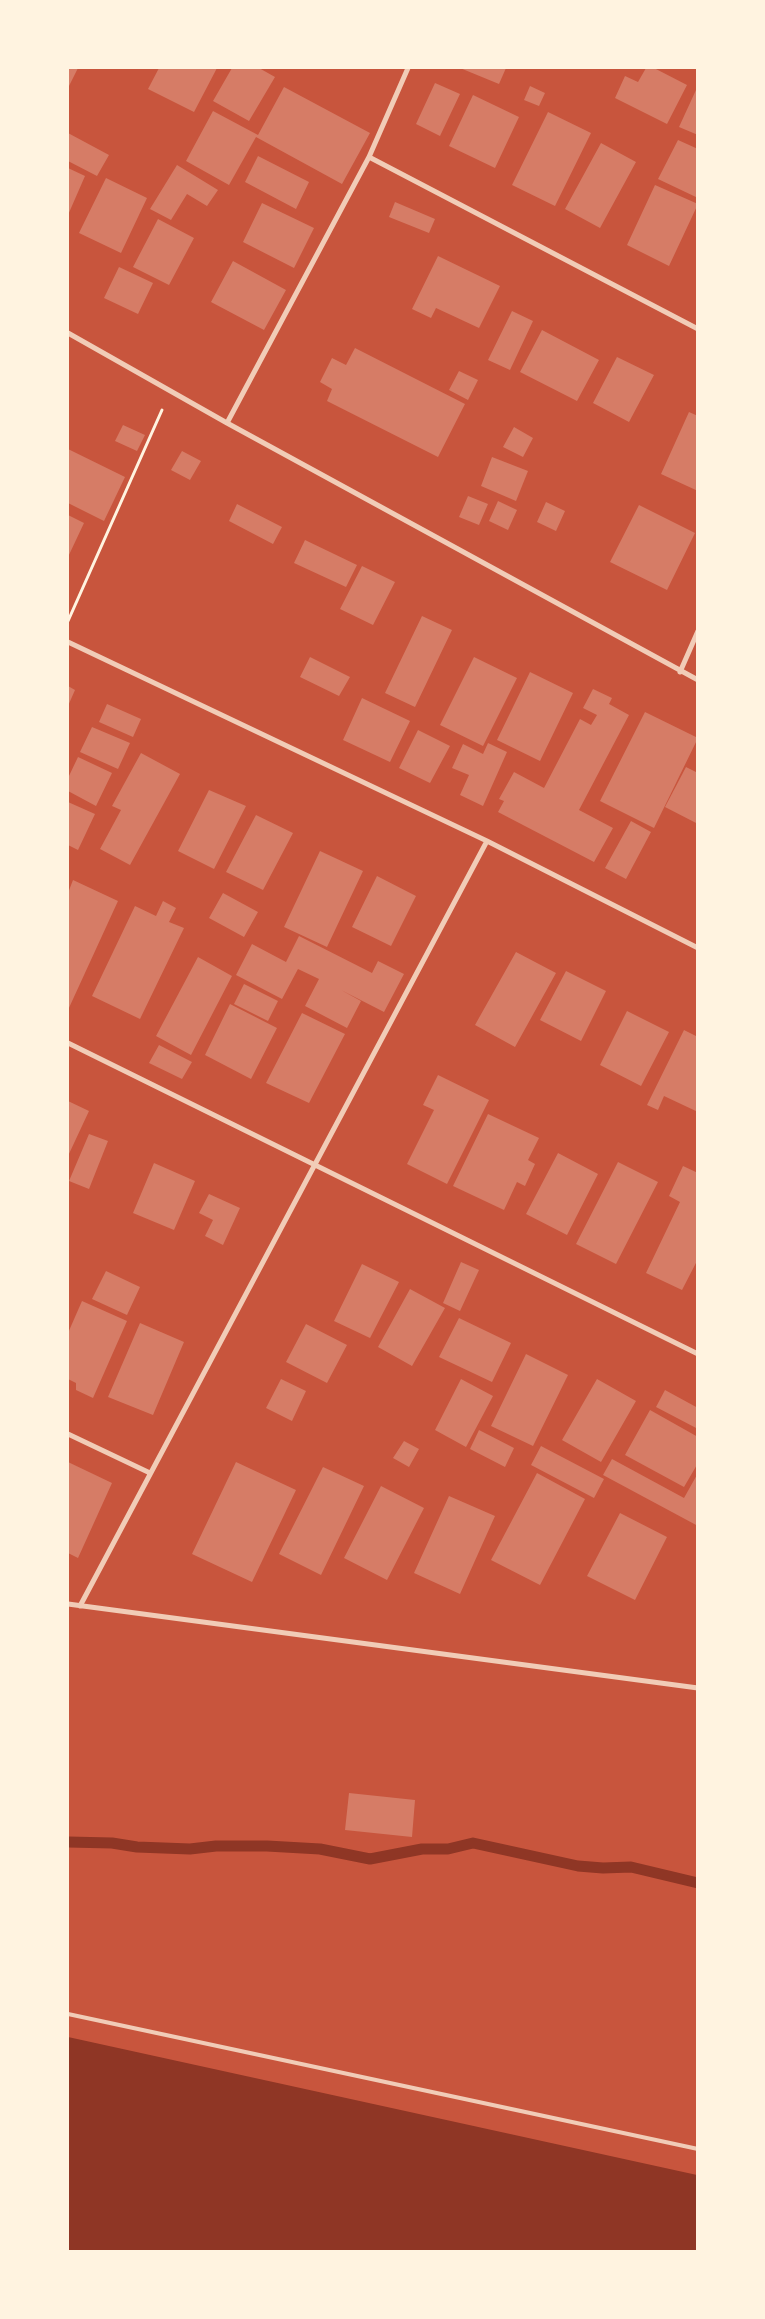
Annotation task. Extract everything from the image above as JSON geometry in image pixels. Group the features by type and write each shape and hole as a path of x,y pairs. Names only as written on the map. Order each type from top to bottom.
{"street":[{"path":"227,423 369,157 408,68"},
{"path":"369,157 698,329"},
{"path":"68,333 227,423 680,672 698,680"},
{"path":"680,672 698,631"},
{"path":"68,642 487,840 698,948"},
{"path":"80,1606 313,1164 487,840"},
{"path":"68,1043 698,1354"},
{"path":"68,1434 150,1473"},
{"path":"68,1604 698,1688"}],"lane":[{"path":"68,2014 698,2149"}],"path":[{"path":"68,622 170,391"}],"shaded area":[{"path":"68,2037 697,2175 697,2251 68,2251"}],"building":[{"path":"68,68 78,68 68,88"},
{"path":"159,68 217,68 194,112 148,89"},
{"path":"232,68 259,68 275,77 249,121 213,101"},
{"path":"460,68 506,68 499,84"},
{"path":"646,68 654,68 687,85 667,124 615,98 625,76 638,82"},
{"path":"435,83 460,94 440,136 416,124"},
{"path":"530,86 545,93 539,106 524,100"},
{"path":"284,87 370,133 342,184 256,137 229,185 186,161 213,111 258,135"},
{"path":"696,90 698,91 698,135 679,127"},
{"path":"473,95 519,117 495,168 449,146"},
{"path":"548,112 591,133 555,206 512,185"},
{"path":"68,133 109,155 97,176 68,161"},
{"path":"678,140 698,149 698,198 658,179"},
{"path":"601,143 636,162 600,228 565,209"},
{"path":"258,156 309,182 296,209 245,182"},
{"path":"177,165 218,190 207,206 187,194 171,220 150,209"},
{"path":"68,168 85,176 68,215"},
{"path":"106,178 147,198 121,253 79,233"},
{"path":"655,185 698,204 669,266 627,245"},
{"path":"395,202 435,219 429,233 389,217"},
{"path":"262,203 314,228 294,268 243,242"},
{"path":"158,219 194,238 169,285 133,267"},
{"path":"438,256 500,286 479,328 436,308 431,318 412,309"},
{"path":"233,261 286,290 264,330 211,302"},
{"path":"119,267 153,283 138,314 104,298"},
{"path":"512,311 533,321 510,370 488,360"},
{"path":"542,330 599,360 577,401 520,372"},
{"path":"355,348 465,404 438,457 327,401 332,389 320,382 332,358 346,365"},
{"path":"617,357 654,375 629,422 593,403"},
{"path":"459,371 478,380 468,400 449,390"},
{"path":"689,412 698,416 698,491 661,474"},
{"path":"123,425 145,435 137,451 115,441"},
{"path":"514,427 533,438 523,457 503,447"},
{"path":"68,449 125,477 104,521 68,503"},
{"path":"182,451 201,461 190,480 171,470"},
{"path":"492,457 528,471 516,501 481,486"},
{"path":"468,496 488,504 479,525 459,517"},
{"path":"498,501 517,510 508,530 489,521"},
{"path":"546,502 565,511 556,531 537,522"},
{"path":"237,504 282,527 273,544 229,521"},
{"path":"639,505 695,533 667,590 610,562"},
{"path":"68,515 84,523 68,557"},
{"path":"305,540 357,565 346,587 294,563"},
{"path":"362,566 395,582 373,625 340,609"},
{"path":"422,616 452,630 415,707 385,693"},
{"path":"310,657 350,677 339,696 300,677"},
{"path":"474,657 517,678 483,746 440,725"},
{"path":"530,672 573,693 540,761 497,740"},
{"path":"68,686 75,690 68,706"},
{"path":"593,689 612,698 609,704 629,715 579,810 613,828 594,862 498,812 504,801 499,799 514,772 544,788 580,719 591,725 597,715 583,708"},
{"path":"362,698 410,721 390,762 343,740"},
{"path":"107,704 141,719 133,737 99,722"},
{"path":"645,712 698,738 654,828 600,801"},
{"path":"92,727 130,743 118,769 80,752"},
{"path":"418,730 450,746 430,783 399,768"},
{"path":"488,743 507,752 483,806 460,795 469,775 452,768 463,744 483,754"},
{"path":"141,753 180,774 130,865 100,849 121,810 112,806"},
{"path":"78,757 112,773 96,806 68,791 68,778"},
{"path":"686,767 698,773 698,824 665,807"},
{"path":"209,790 246,806 214,869 178,851"},
{"path":"68,802 95,814 78,850 68,845"},
{"path":"256,815 293,833 263,890 226,872"},
{"path":"631,821 651,832 626,879 605,868"},
{"path":"320,851 363,871 327,947 284,927"},
{"path":"377,876 416,896 391,946 352,927"},
{"path":"73,880 118,901 68,1010 68,893"},
{"path":"223,893 258,912 244,937 209,918"},
{"path":"163,901 176,908 169,922 184,928 140,1019 92,996 135,906 156,916"},
{"path":"299,936 372,973 378,961 404,974 384,1012 341,990 361,1001 347,1028 305,1006 319,979 298,969 282,999 236,975 252,944 286,962"},
{"path":"516,952 556,973 515,1047 475,1025"},
{"path":"198,957 232,976 191,1055 156,1036"},
{"path":"566,971 606,991 581,1041 540,1020"},
{"path":"244,984 278,1001 268,1021 234,1004"},
{"path":"230,1004 277,1028 251,1079 205,1055"},
{"path":"627,1011 669,1032 641,1086 600,1065"},
{"path":"302,1013 345,1034 309,1103 266,1083"},
{"path":"684,1030 698,1037 698,1112 664,1096 658,1110 647,1105"},
{"path":"159,1045 192,1062 182,1079 149,1063"},
{"path":"438,1075 489,1100 447,1184 407,1164 434,1110 423,1105"},
{"path":"68,1101 89,1111 68,1156"},
{"path":"488,1114 539,1138 528,1160 535,1164 525,1186 517,1182 504,1210 453,1186"},
{"path":"89,1134 108,1141 89,1189 69,1181"},
{"path":"558,1153 598,1174 567,1235 526,1214"},
{"path":"618,1162 658,1182 616,1264 576,1244"},
{"path":"154,1163 195,1181 174,1230 133,1213"},
{"path":"683,1166 698,1173 698,1259 682,1290 646,1273 680,1202 669,1196"},
{"path":"209,1194 240,1208 223,1245 205,1236 213,1220 199,1213"},
{"path":"461,1262 479,1270 460,1311 443,1303"},
{"path":"362,1264 399,1282 370,1338 334,1321"},
{"path":"106,1271 140,1287 127,1315 92,1299"},
{"path":"410,1289 445,1308 412,1366 378,1347"},
{"path":"82,1301 127,1321 93,1398 76,1390 76,1383 68,1379 68,1333"},
{"path":"459,1318 511,1343 492,1382 439,1357"},
{"path":"140,1323 184,1342 153,1415 108,1397"},
{"path":"306,1324 347,1345 327,1383 286,1362"},
{"path":"526,1354 568,1375 533,1446 491,1426"},
{"path":"281,1379 306,1391 292,1421 266,1408"},
{"path":"461,1379 493,1396 466,1447 435,1430"},
{"path":"597,1379 636,1401 601,1462 562,1440"},
{"path":"665,1390 698,1408 698,1429 656,1407"},
{"path":"650,1410 698,1437 698,1463 684,1487 625,1455"},
{"path":"479,1430 514,1448 505,1467 470,1449"},
{"path":"404,1441 419,1449 409,1467 393,1458"},
{"path":"541,1446 604,1479 594,1498 531,1465"},
{"path":"612,1459 684,1498 698,1473 698,1526 603,1475"},
{"path":"68,1462 112,1483 78,1558 68,1553"},
{"path":"236,1462 296,1490 252,1582 192,1554"},
{"path":"323,1467 364,1486 321,1575 279,1554"},
{"path":"537,1473 585,1499 540,1585 491,1560"},
{"path":"381,1486 424,1508 387,1580 344,1558"},
{"path":"449,1496 495,1516 460,1594 414,1573"},
{"path":"620,1513 667,1537 635,1600 587,1576"},
{"path":"349,1793 415,1800 412,1837 345,1830"}],"waterway":[{"path":"68,1842 112,1843 137,1847 190,1849 216,1846 267,1846 320,1849 370,1859 422,1849 448,1849 473,1843 578,1866 603,1868 631,1867 698,1883"}]}
